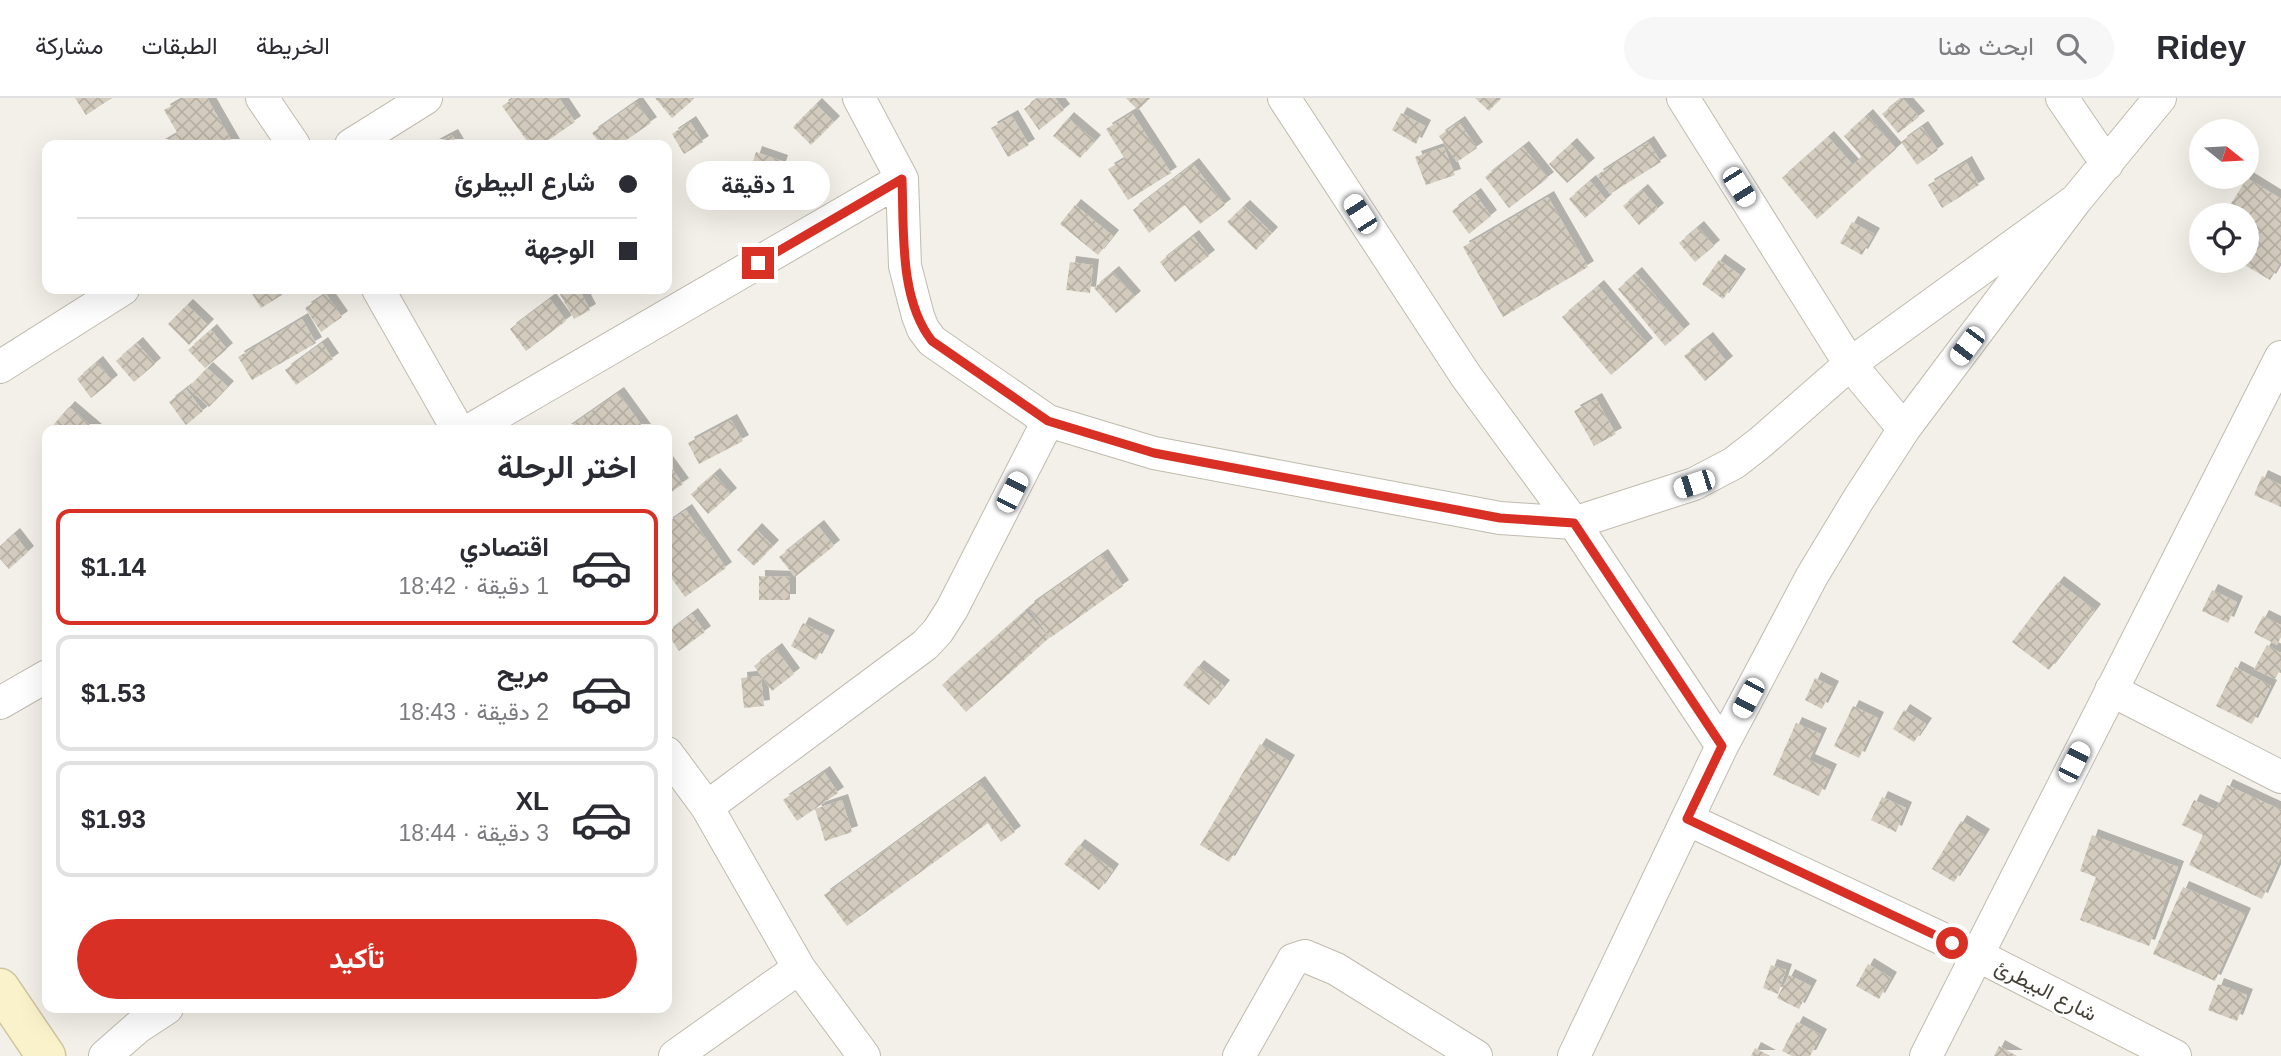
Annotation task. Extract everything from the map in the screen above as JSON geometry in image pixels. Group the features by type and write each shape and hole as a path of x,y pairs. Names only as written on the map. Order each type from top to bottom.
{"main road":[{"path":"0,988 46,1056"}],"street":[{"path":"262,98 291,140"},
{"path":"359,140 426,98"},
{"path":"859,98 902,179 905,266 923,330 932,341 1048,421 1154,453 1500,518 1574,523 1694,484 1713,475 1761,442 1850,364 2076,200"},
{"path":"1284,98 1466,376 1574,523 1722,746"},
{"path":"1683,98 1850,364 1904,429"},
{"path":"2062,98 2107,164"},
{"path":"1574,1056 1722,746 1812,576 1858,500 1904,429 2076,200 2160,98"},
{"path":"479,425 902,179"},
{"path":"0,366 115,294"},
{"path":"381,294 455,425"},
{"path":"1926,1056 2281,357"},
{"path":"708,807 925,645 938,631 952,609 1048,421"},
{"path":"0,703 42,679"},
{"path":"2111,690 2281,777"},
{"path":"672,760 708,807 799,968 864,1056"},
{"name":"شارع البيطرئ","path":"1687,819 1977,955 2175,1056"},
{"path":"1240,1056 1293,960 1305,956 1336,969 1476,1056"},
{"path":"675,1056 799,968"},
{"path":"105,1056 138,1027 159,1013"}],"building":[{"path":"75,98 112,98 86,115"},
{"path":"185,98 207,98 231,140 168,140 178,134 164,110"},
{"path":"514,98 559,98 575,122 548,140 526,140 502,106"},
{"path":"655,98 691,98 693,100 672,118"},
{"path":"1038,98 1055,98 1064,110 1039,130 1024,109"},
{"path":"1126,98 1150,98 1138,110"},
{"path":"1475,98 1501,98 1489,111"},
{"path":"1902,98 1919,117 1898,133 1882,114"},
{"path":"636,102 651,123 626,140 597,140 592,133"},
{"path":"816,104 834,122 811,145 793,127"},
{"path":"1132,113 1171,173 1128,200 1108,169 1125,159 1106,129"},
{"path":"1401,113 1425,126 1416,144 1392,130"},
{"path":"1867,115 1896,149 1817,219 1782,178 1828,137 1853,165 1862,157 1844,136"},
{"path":"1012,116 1029,145 1008,157 991,128"},
{"path":"1068,118 1095,141 1080,158 1053,136"},
{"path":"690,122 703,142 684,154 672,134"},
{"path":"1459,122 1477,148 1457,162 1439,136"},
{"path":"1922,127 1938,150 1917,165 1901,142"},
{"path":"452,135 455,140 442,140"},
{"path":"1648,142 1661,162 1610,194 1597,175"},
{"path":"1571,144 1589,164 1567,183 1549,164"},
{"path":"1444,147 1455,175 1426,185 1415,157"},
{"path":"1523,147 1548,178 1509,208 1485,177"},
{"path":"756,152 782,161 774,186 748,177"},
{"path":"1966,162 1979,185 1942,208 1928,185"},
{"path":"1193,164 1225,205 1200,224 1185,205 1149,233 1133,210"},
{"path":"1590,181 1606,200 1585,218 1569,199"},
{"path":"2259,185 2281,199 2281,261 2270,280 2258,273 2259,203 2231,203 2240,189 2259,189"},
{"path":"1642,190 1658,209 1639,225 1623,206"},
{"path":"1475,194 1491,216 1469,234 1452,211"},
{"path":"1548,197 1588,267 1503,317 1463,247"},
{"path":"1075,205 1113,236 1098,255 1060,224"},
{"path":"1244,206 1272,233 1256,250 1227,222"},
{"path":"1852,222 1874,234 1862,255 1840,243"},
{"path":"1698,227 1714,246 1695,262 1679,243"},
{"path":"1193,236 1209,256 1175,282 1160,262"},
{"path":"1719,260 1740,275 1723,299 1702,284"},
{"path":"1070,262 1093,265 1090,293 1066,290"},
{"path":"1113,272 1135,297 1116,313 1094,288"},
{"path":"1636,273 1684,330 1665,346 1618,289"},
{"path":"1598,286 1647,344 1611,375 1562,317"},
{"path":"252,294 282,295 261,308"},
{"path":"326,294 342,317 321,332 305,308"},
{"path":"560,294 582,294 590,310 574,319"},
{"path":"550,299 566,321 526,351 510,329"},
{"path":"187,305 208,325 189,345 168,324"},
{"path":"302,319 316,343 252,380 238,357"},
{"path":"211,330 227,349 205,368 188,350"},
{"path":"1707,338 1727,362 1705,381 1684,356"},
{"path":"137,343 155,364 134,382 116,361"},
{"path":"322,343 333,359 296,385 285,370"},
{"path":"97,362 112,381 91,398 77,379"},
{"path":"207,368 228,387 209,407 188,388"},
{"path":"186,389 203,411 186,425 169,402"},
{"path":"618,393 641,425 572,425"},
{"path":"1596,399 1616,434 1594,446 1574,411"},
{"path":"69,407 90,425 53,425"},
{"path":"731,420 743,441 699,464 688,443"},
{"path":"672,469 683,484 672,492"},
{"path":"714,474 731,494 708,514 691,494"},
{"path":"2262,476 2281,485 2281,507 2254,495"},
{"path":"686,510 726,568 685,597 672,579 672,520"},
{"path":"818,526 834,546 795,577 779,557"},
{"path":"756,529 773,546 754,566 737,550"},
{"path":"14,534 28,552 9,569 0,559 0,546"},
{"path":"1102,555 1123,586 1050,638 1028,607"},
{"path":"759,576 790,577 790,600 759,600"},
{"path":"2058,582 2095,610 2049,670 2012,642"},
{"path":"2212,590 2237,602 2228,623 2202,611"},
{"path":"1025,611 1049,638 966,712 942,685"},
{"path":"692,614 705,632 679,651 672,640 672,629"},
{"path":"2263,616 2281,625 2281,637 2277,645 2254,633"},
{"path":"803,623 829,636 816,660 791,646"},
{"path":"2267,645 2281,653 2281,668 2275,679 2254,669"},
{"path":"776,649 794,674 772,691 754,666"},
{"path":"1198,666 1224,686 1209,705 1183,685"},
{"path":"2235,667 2271,686 2252,724 2216,706"},
{"path":"761,676 764,706 744,708 741,678"},
{"path":"1815,678 1833,687 1822,709 1805,700"},
{"path":"1853,706 1878,718 1859,758 1834,746"},
{"path":"1904,710 1926,724 1914,742 1893,729"},
{"path":"1796,723 1821,734 1809,760 1831,770 1819,796 1773,775"},
{"path":"1260,744 1289,761 1229,862 1200,845"},
{"path":"824,772 838,793 797,821 783,800"},
{"path":"979,782 1015,832 1001,842 988,823 847,926 824,895"},
{"path":"2227,785 2281,810 2281,857 2262,899 2189,865 2203,835 2182,825 2194,800 2216,810"},
{"path":"1882,797 1906,808 1896,832 1871,820"},
{"path":"842,800 852,832 825,841 815,809"},
{"path":"1961,821 1984,835 1954,882 1932,869"},
{"path":"2092,835 2178,867 2149,946 2080,920 2096,877 2080,871"},
{"path":"1079,845 1113,870 1099,890 1064,864"},
{"path":"2183,887 2245,914 2215,981 2153,954"},
{"path":"1868,964 1891,978 1879,999 1856,986"},
{"path":"1771,965 1786,970 1778,994 1763,988"},
{"path":"1789,975 1811,986 1799,1009 1777,998"},
{"path":"2218,984 2247,995 2237,1021 2208,1010"},
{"path":"1797,1022 1821,1035 1810,1056 1792,1056 1782,1051"},
{"path":"1999,1046 2017,1056 1994,1056"},
{"path":"1755,1048 1770,1056 1751,1056"}],"route":[{"path":"758,263 902,179 905,266 923,330 932,341 1048,421 1154,453 1500,518 1574,523 1722,746 1687,819 1952,943"}]}
